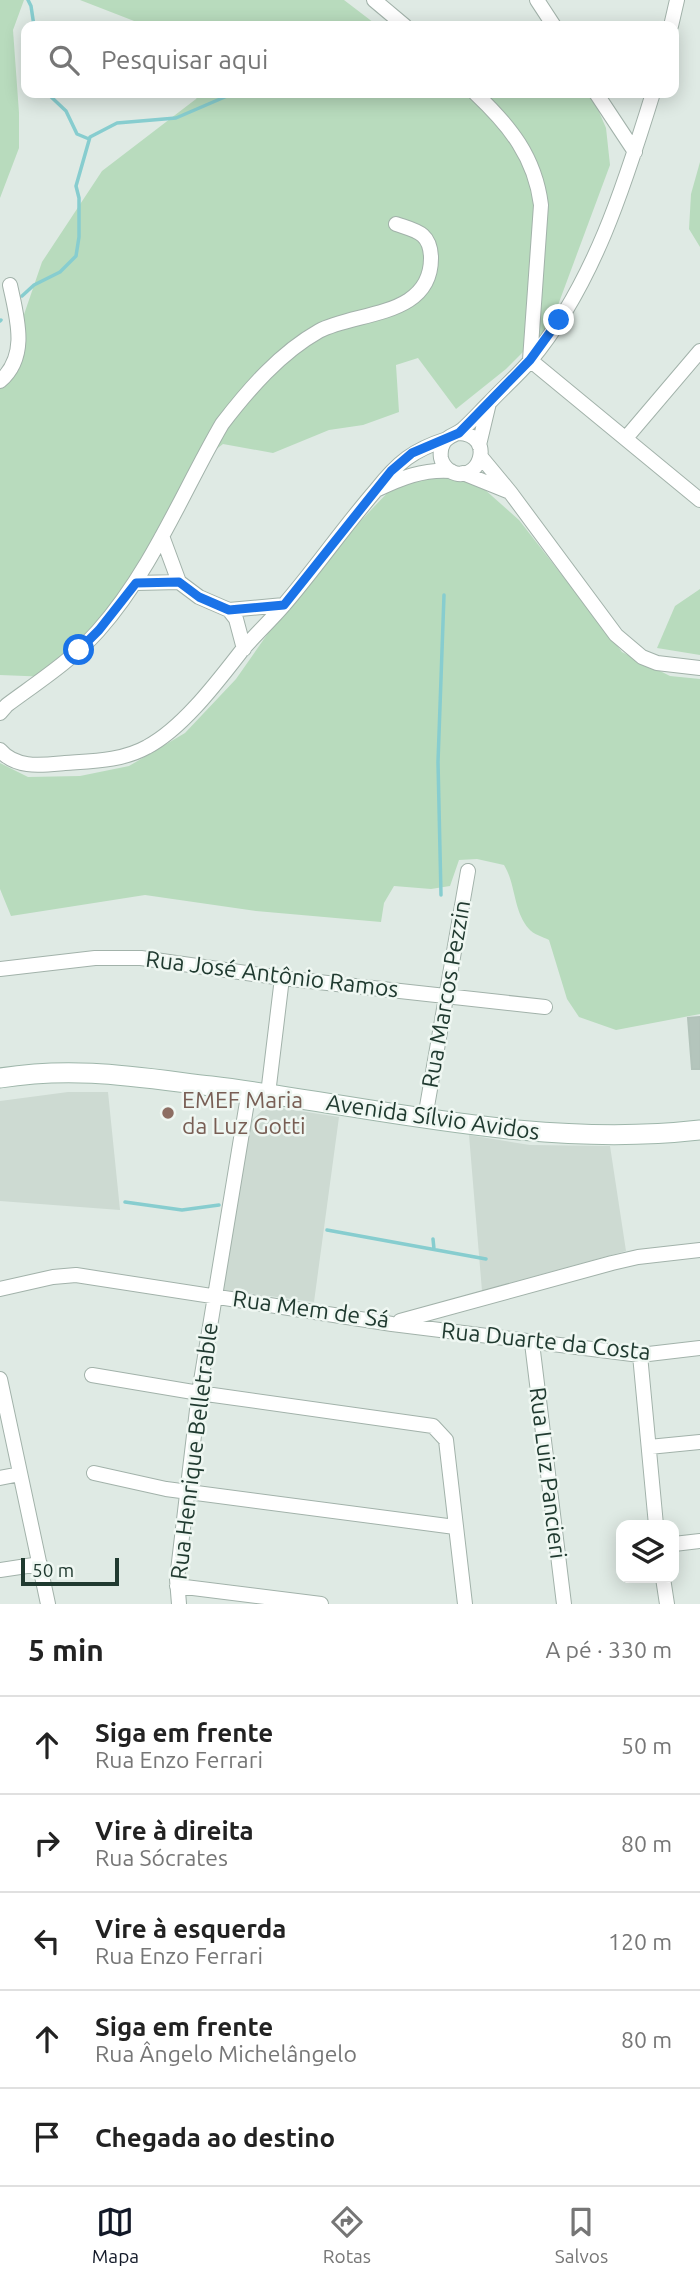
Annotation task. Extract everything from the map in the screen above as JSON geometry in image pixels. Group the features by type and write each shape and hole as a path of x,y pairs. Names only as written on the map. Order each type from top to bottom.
{"main road":[{"name":"Avenida Sílvio Avidos","path":"0,1077 27,1073 91,1071 259,1092 529,1133 612,1135 700,1130"}],"street":[{"path":"374,0 399,21"},
{"path":"537,0 551,21"},
{"path":"672,21 677,0"},
{"path":"480,98 508,127 528,158 538,183 541,205 530,360"},
{"path":"599,98 635,152"},
{"path":"510,492 457,472 443,462 441,450 530,360 559,320 581,280 622,190 651,98"},
{"path":"0,713 79,650 99,630 136,583 222,424 278,362 319,332 404,304 422,286 430,257 426,239 421,233 396,224"},
{"path":"0,381 8,374 13,364 20,340 10,285"},
{"path":"626,438 700,351"},
{"path":"530,360 700,500"},
{"path":"376,490 403,477 425,471 457,472 475,468 489,403"},
{"path":"0,750 16,762 34,765 112,759 138,751 165,736 223,677 391,471 412,453 453,436 471,436 616,635 642,657 657,663 700,668"},
{"path":"162,536 179,582 199,597 229,610 284,605"},
{"path":"136,583 179,582"},
{"path":"229,610 236,619 244,649"},
{"name":"Rua Marcos Pezzin","path":"425,1118 444,995 468,871"},
{"name":"Rua José Antônio Ramos","path":"0,969 95,958 141,958 282,978 545,1007"},
{"name":"Rua Henrique Belletrable","path":"179,1604 177,1586 213,1295 282,978"},
{"name":"Rua Mem de Sá","path":"0,1289 53,1277 76,1275 392,1324 612,1263 638,1257 700,1250"},
{"name":"Rua Duarte da Costa","path":"392,1324 640,1355 700,1348"},
{"name":"Rua Luiz Pancieri","path":"532,1343 564,1604"},
{"path":"640,1355 656,1520"},
{"path":"92,1375 199,1393 426,1424 439,1429 446,1440 465,1604"},
{"path":"0,1380 48,1604"},
{"path":"649,1447 700,1442"},
{"path":"94,1473 166,1489 456,1527"},
{"path":"0,1478 20,1474"},
{"path":"679,1543 700,1541"},
{"path":"0,1570 40,1564"},
{"path":"662,1604 663,1583"},
{"path":"177,1586 269,1601 321,1604"}],"shaded area":[{"path":"68,1092 108,1092 120,1210 0,1201 0,1101"},
{"path":"267,1106 339,1117 314,1302 223,1290 250,1122"},
{"path":"469,1135 530,1145 610,1146 626,1251 482,1291"}],"green space":[{"path":"0,0 24,0 13,30 19,148 0,198"},
{"path":"80,0 344,0 371,21 134,21"},
{"path":"593,98 606,128 610,165 551,324 506,369 456,409 418,358 396,365 399,412 363,425 329,430 273,453 223,444 197,464 125,608 50,677 0,675 0,372 6,367 42,262 102,171 196,99"},
{"path":"700,162 700,247 689,229 691,194"},
{"path":"433,474 474,480 519,520 622,652 670,676 700,679 700,1014 616,1030 579,1017 567,999 549,940 529,929 520,914 504,865 477,859 459,860 450,886 431,889 394,886 384,903 381,922 256,911 145,895 11,916 0,889 0,763 28,777 80,776 129,766 185,733 236,679 308,576 391,489"},
{"path":"700,589 700,655 657,648 675,606"}],"building":[{"path":"700,1017 700,1069 692,1069 688,1018"}],"waterway":[{"path":"28,0 33,21"},
{"path":"52,98 66,111 77,134 89,139"},
{"path":"22,296 34,285 60,272 76,256 79,237 79,198 76,186 90,137 117,123 176,118 222,98"},
{"path":"441,895 438,762 444,595"},
{"path":"125,1202 182,1210 219,1205"},
{"path":"327,1230 486,1259"},
{"path":"433,1239 434,1249"}],"place":[{"name":"EMEF Maria da Luz Gotti","path":"168,1113"}],"route":[{"path":"79,650 99,630 136,583 179,582 199,597 229,610 284,605 391,471 426,445 459,433 530,360 559,320"}]}
